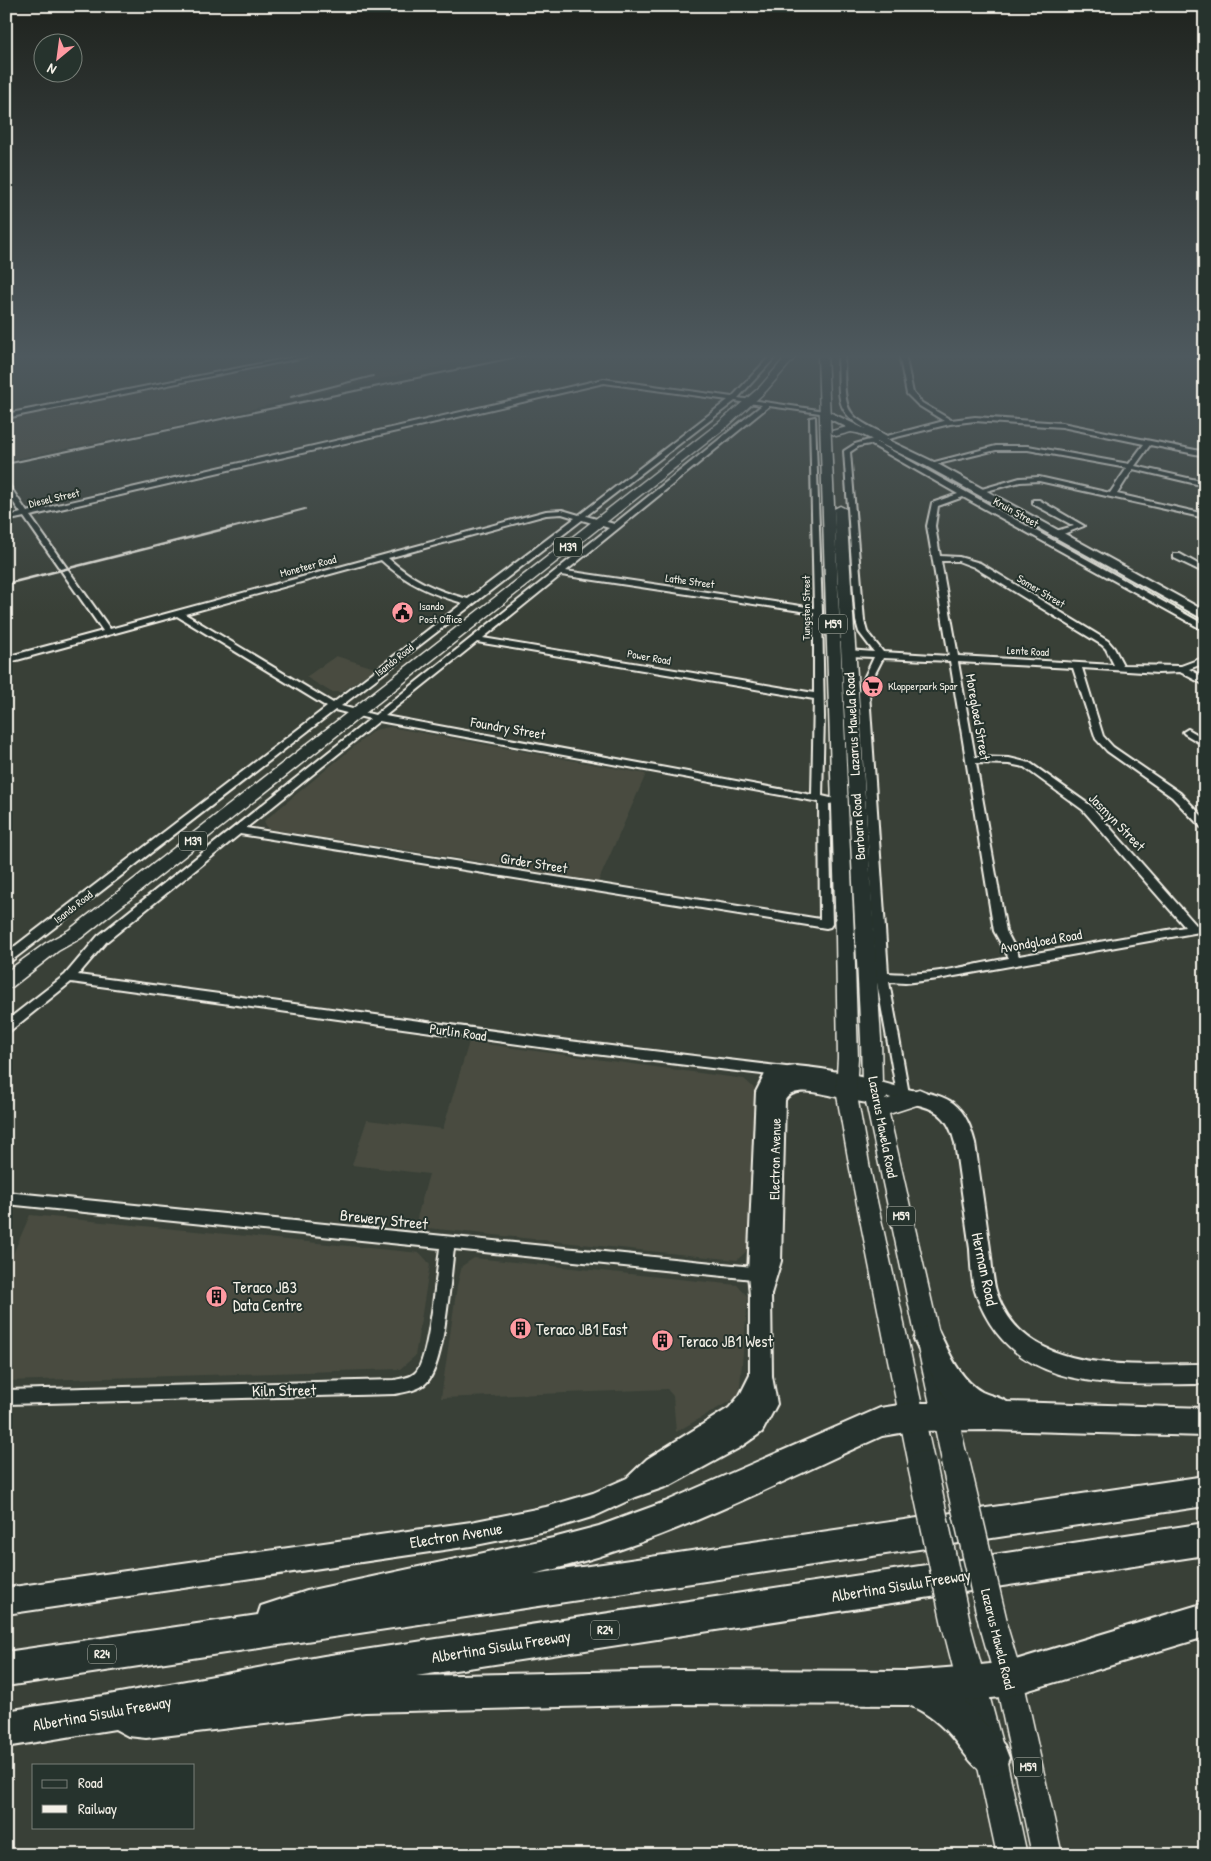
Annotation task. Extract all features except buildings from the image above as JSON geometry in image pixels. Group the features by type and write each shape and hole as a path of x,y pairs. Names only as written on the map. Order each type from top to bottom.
{"highway":[{"path":"928,1339 953,1387 963,1397 983,1408 1038,1419"},
{"path":"198,1639 307,1608 553,1554 599,1542 669,1516 880,1422 912,1417 990,1416 1038,1419 1205,1422"},
{"name":"R24","path":"6,1669 1205,1491"},
{"name":"Albertina Sisulu Freeway","path":"6,1729 103,1714 324,1673 1205,1539"},
{"path":"103,1714 146,1720 365,1695 472,1691 678,1687 909,1688 971,1683 1009,1679 1205,1620"},
{"path":"909,1688 939,1700 991,1758"}],"main road":[{"name":"Isando Road","path":"6,996 60,950 75,934 701,441"},
{"name":"Lazarus Mawela Road","path":"831,441 835,676 871,1039 874,1096 955,1461 1009,1679 1047,1855"},
{"name":"Lazarus Mawela Road","path":"836,441 848,653 847,1086 860,1169 922,1465 957,1628 991,1758 1012,1855"},
{"name":"Kruin Street","path":"883,441 930,464 1205,616"},
{"path":"835,676 840,660 848,653"},
{"name":"Isando Road","path":"6,982 52,947 75,934"},
{"name":"Purlin Road","path":"786,1072 847,1086"},
{"name":"Electron Avenue","path":"6,1601 471,1534 526,1524 580,1509 633,1486 655,1467 712,1433 737,1416 748,1402 761,1376 765,1092 771,1079 786,1072"},
{"name":"Electron Avenue","path":"762,1281 771,1261 776,1099 779,1093 790,1086 803,1084 847,1086"},
{"path":"847,1086 874,1096 907,1095"},
{"name":"Herman Road","path":"907,1095 942,1104 950,1111 961,1127 965,1143 986,1293 994,1312 1010,1336 1035,1355 1055,1365 1072,1369 1205,1374"}],"street":[{"name":"Diesel Street","path":"6,519 346,441"},
{"name":"Isando Road","path":"6,959 679,441"},
{"path":"6,1028 70,978 102,939 722,441"},
{"name":"Tungsten Street","path":"814,441 820,799 826,924"},
{"path":"869,441 847,451 860,620 863,632 880,654"},
{"name":"Kruin Street","path":"881,441 964,494 1205,629"},
{"path":"1142,441 1205,454"},
{"path":"1113,494 1148,442"},
{"path":"930,464 988,450 1017,447 1041,449 1205,484"},
{"path":"979,491 1032,478 1113,494 1205,516"},
{"path":"6,487 108,632"},
{"name":"Moregloed Street","path":"964,494 940,502 933,509 931,526 1000,931 1016,961"},
{"path":"1036,502 1080,526 1056,534"},
{"name":"Moneteer Road","path":"6,660 546,513 562,512 615,527"},
{"path":"1177,556 1205,571"},
{"path":"383,558 415,584 437,593 469,602"},
{"name":"Somer Street","path":"936,558 959,558 977,565 1105,643 1110,648 1120,668"},
{"name":"Lathe Street","path":"559,572 818,611"},
{"name":"Foundry Street","path":"178,613 332,707 378,718 848,803"},
{"name":"Power Road","path":"476,639 818,697"},
{"name":"Lente Road","path":"848,653 1120,668 1182,669 1205,660"},
{"name":"Barbara Road","path":"880,654 864,687 864,693 882,977 907,1095"},
{"path":"1076,665 1099,737 1110,749 1172,791 1205,825"},
{"path":"1182,669 1205,682"},
{"path":"1188,732 1205,743"},
{"name":"Jasmyn Street","path":"971,760 1009,761 1027,765 1087,808 1199,928"},
{"name":"Girder Street","path":"237,830 826,924"},
{"name":"Avondgloed Road","path":"882,977 905,979 1199,928"},
{"name":"Purlin Road","path":"70,978 569,1046 786,1072"},
{"name":"Brewery Street","path":"6,1198 448,1243 762,1281"},
{"name":"Kiln Street","path":"6,1397 394,1387 413,1383 423,1377 431,1358 448,1243"}],"shaded area":[{"path":"6,441 103,441 6,461"},
{"path":"336,656 375,668 342,692 331,692 306,677"},
{"path":"390,727 646,774 598,882 465,859 268,829 264,821 374,730"},
{"path":"469,1042 744,1079 754,1088 749,1249 737,1260 418,1227 417,1218 429,1174 352,1165 367,1120 443,1129"},
{"name":"Teraco JB3 Data Centre","path":"30,1215 420,1253 430,1264 415,1356 400,1369 6,1381 6,1270"},
{"path":"474,1258 737,1285 748,1297 739,1396 676,1432 673,1396 667,1389 441,1398 457,1286 462,1266"}],"green space":[{"path":"881,442 1205,619 1205,627 878,443"}],"railway":[{"path":"6,464 117,441"},
{"path":"227,529 305,509"},
{"path":"6,584 232,527"}],"place":[{"name":"Isando Post Office","path":"403,612"},
{"name":"Klopperpark Spar","path":"872,686"},
{"name":"Teraco JB3 Data Centre","path":"217,1296"},
{"name":"Teraco JB1 East","path":"520,1329"},
{"name":"Teraco JB1 West","path":"663,1341"}]}
